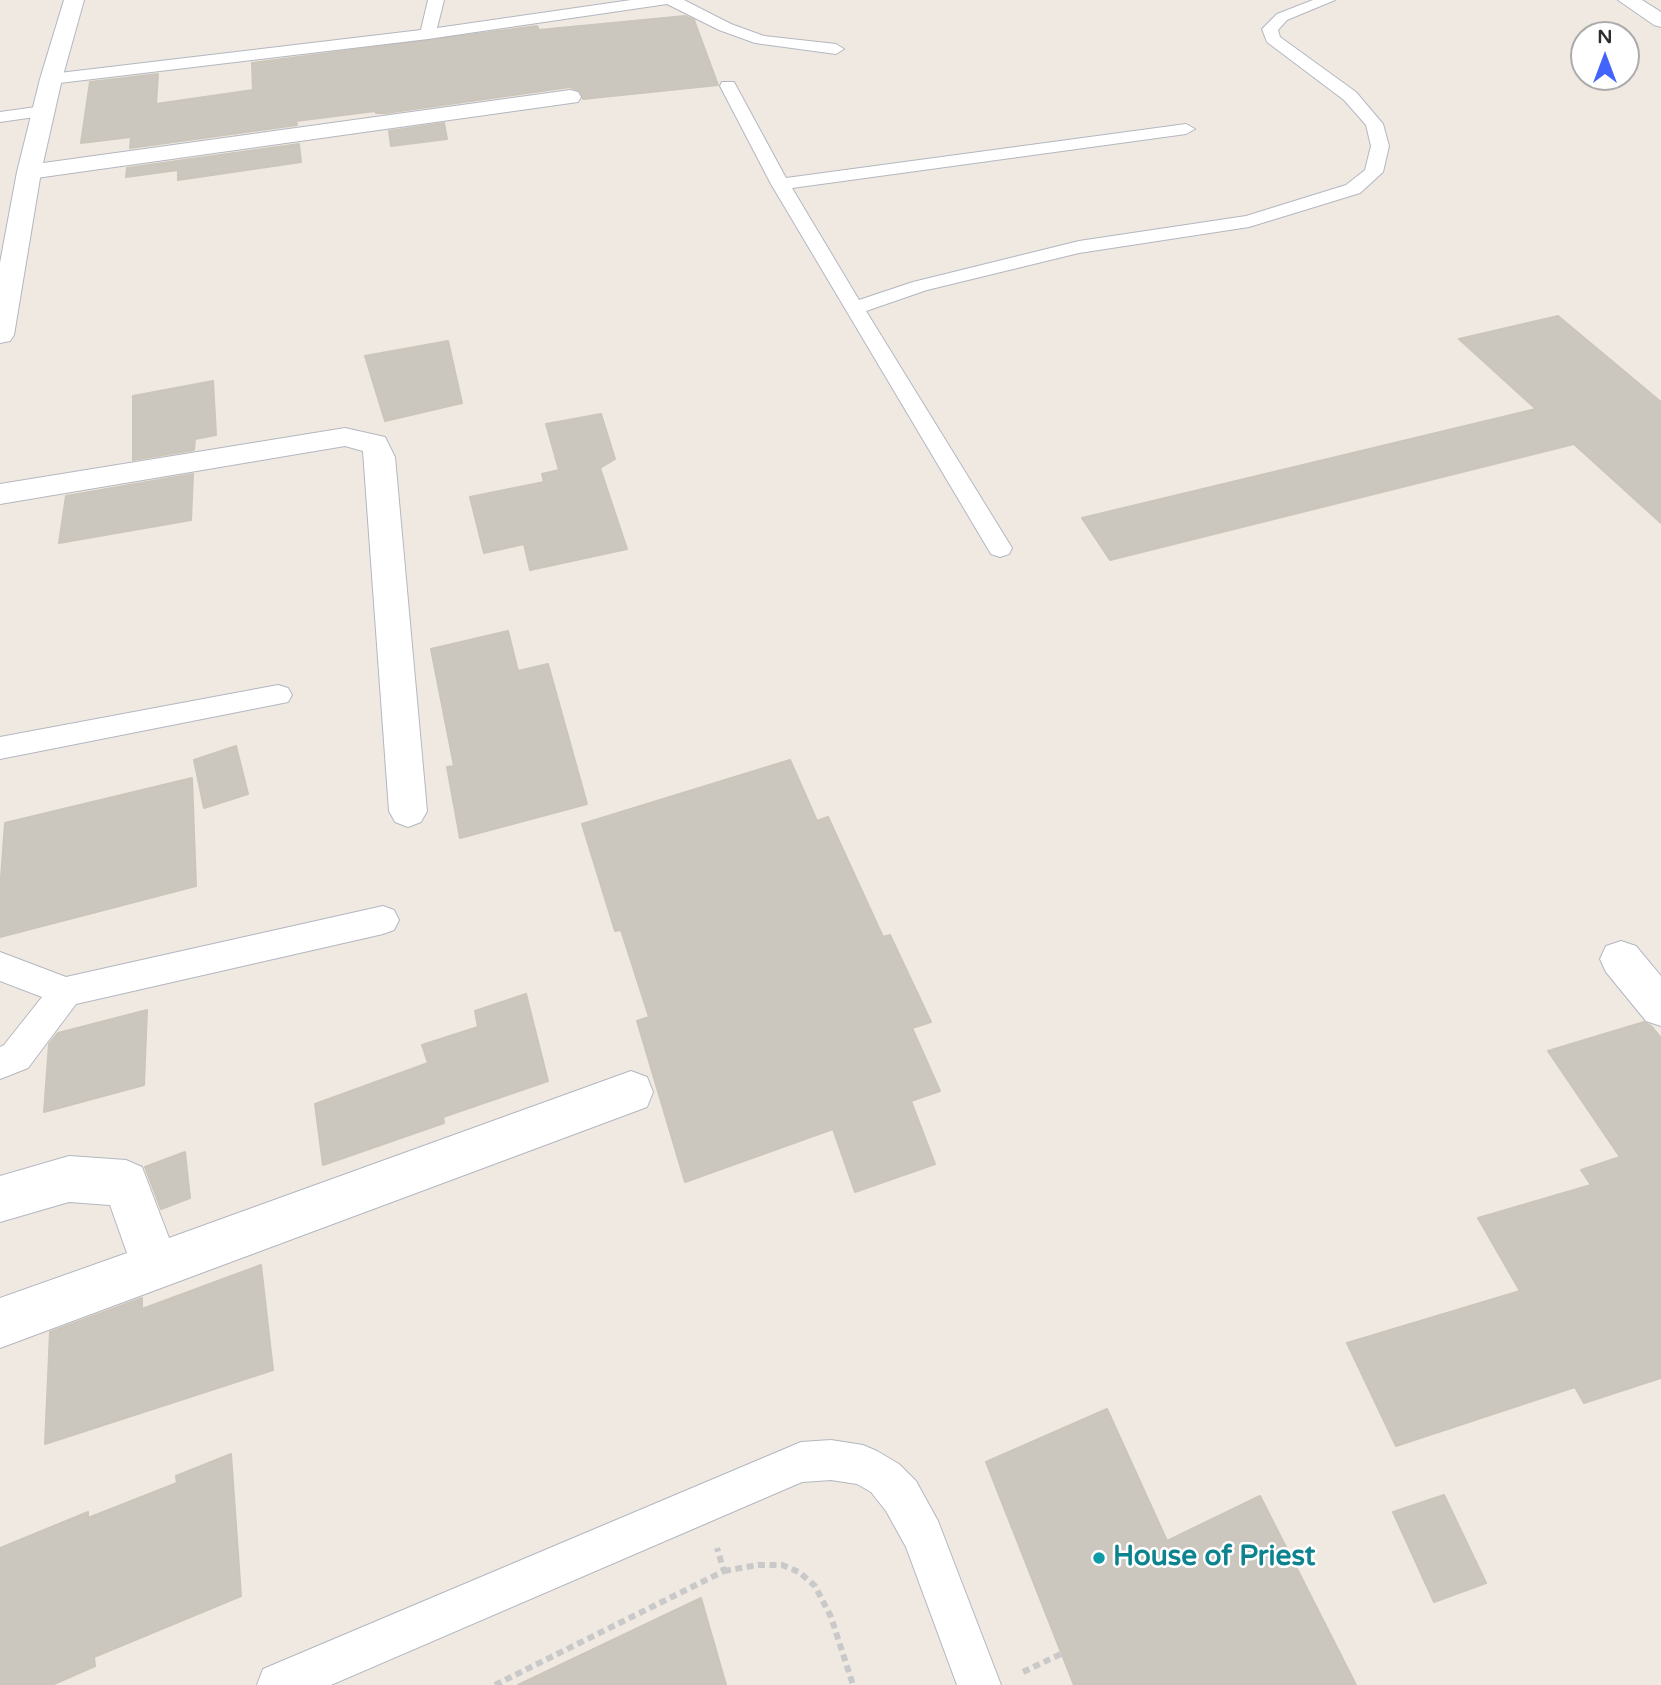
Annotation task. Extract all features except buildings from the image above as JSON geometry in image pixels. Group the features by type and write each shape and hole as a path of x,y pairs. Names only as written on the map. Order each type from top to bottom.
{"street":[{"path":"0,335 6,263 51,79 74,0"},
{"path":"1628,0 1661,21"},
{"path":"29,172 570,97"},
{"path":"0,494 345,437 374,444 380,457 408,811"},
{"path":"1621,959 1661,1007"},
{"path":"0,1323 631,1092"},
{"path":"0,1199 69,1179 126,1183 155,1266"}],"lane":[{"path":"428,34 436,0"},
{"path":"51,79 428,34 663,0"},
{"path":"672,0 725,27 761,40 836,49"},
{"path":"854,308 920,285 1079,247 1249,221 1353,189 1374,172 1380,146 1374,124 1350,96 1273,39 1270,29 1282,17 1327,0"},
{"path":"728,86 780,184 1000,548"},
{"path":"0,117 43,111"},
{"path":"780,184 1186,129"},
{"path":"0,748 278,695"},
{"path":"0,966 65,992 383,920"},
{"path":"0,1063 16,1058 65,992"},
{"path":"279,1685 801,1462 831,1460 863,1465 885,1478 901,1496 997,1680"}],"path":[{"path":"702,1504 724,1571"},
{"path":"495,1685 724,1571 758,1565 782,1565 799,1572 815,1586 831,1617 853,1685"},
{"path":"997,1680 1061,1654"}],"place":[{"name":"House of Priest","path":"1099,1558"}]}
